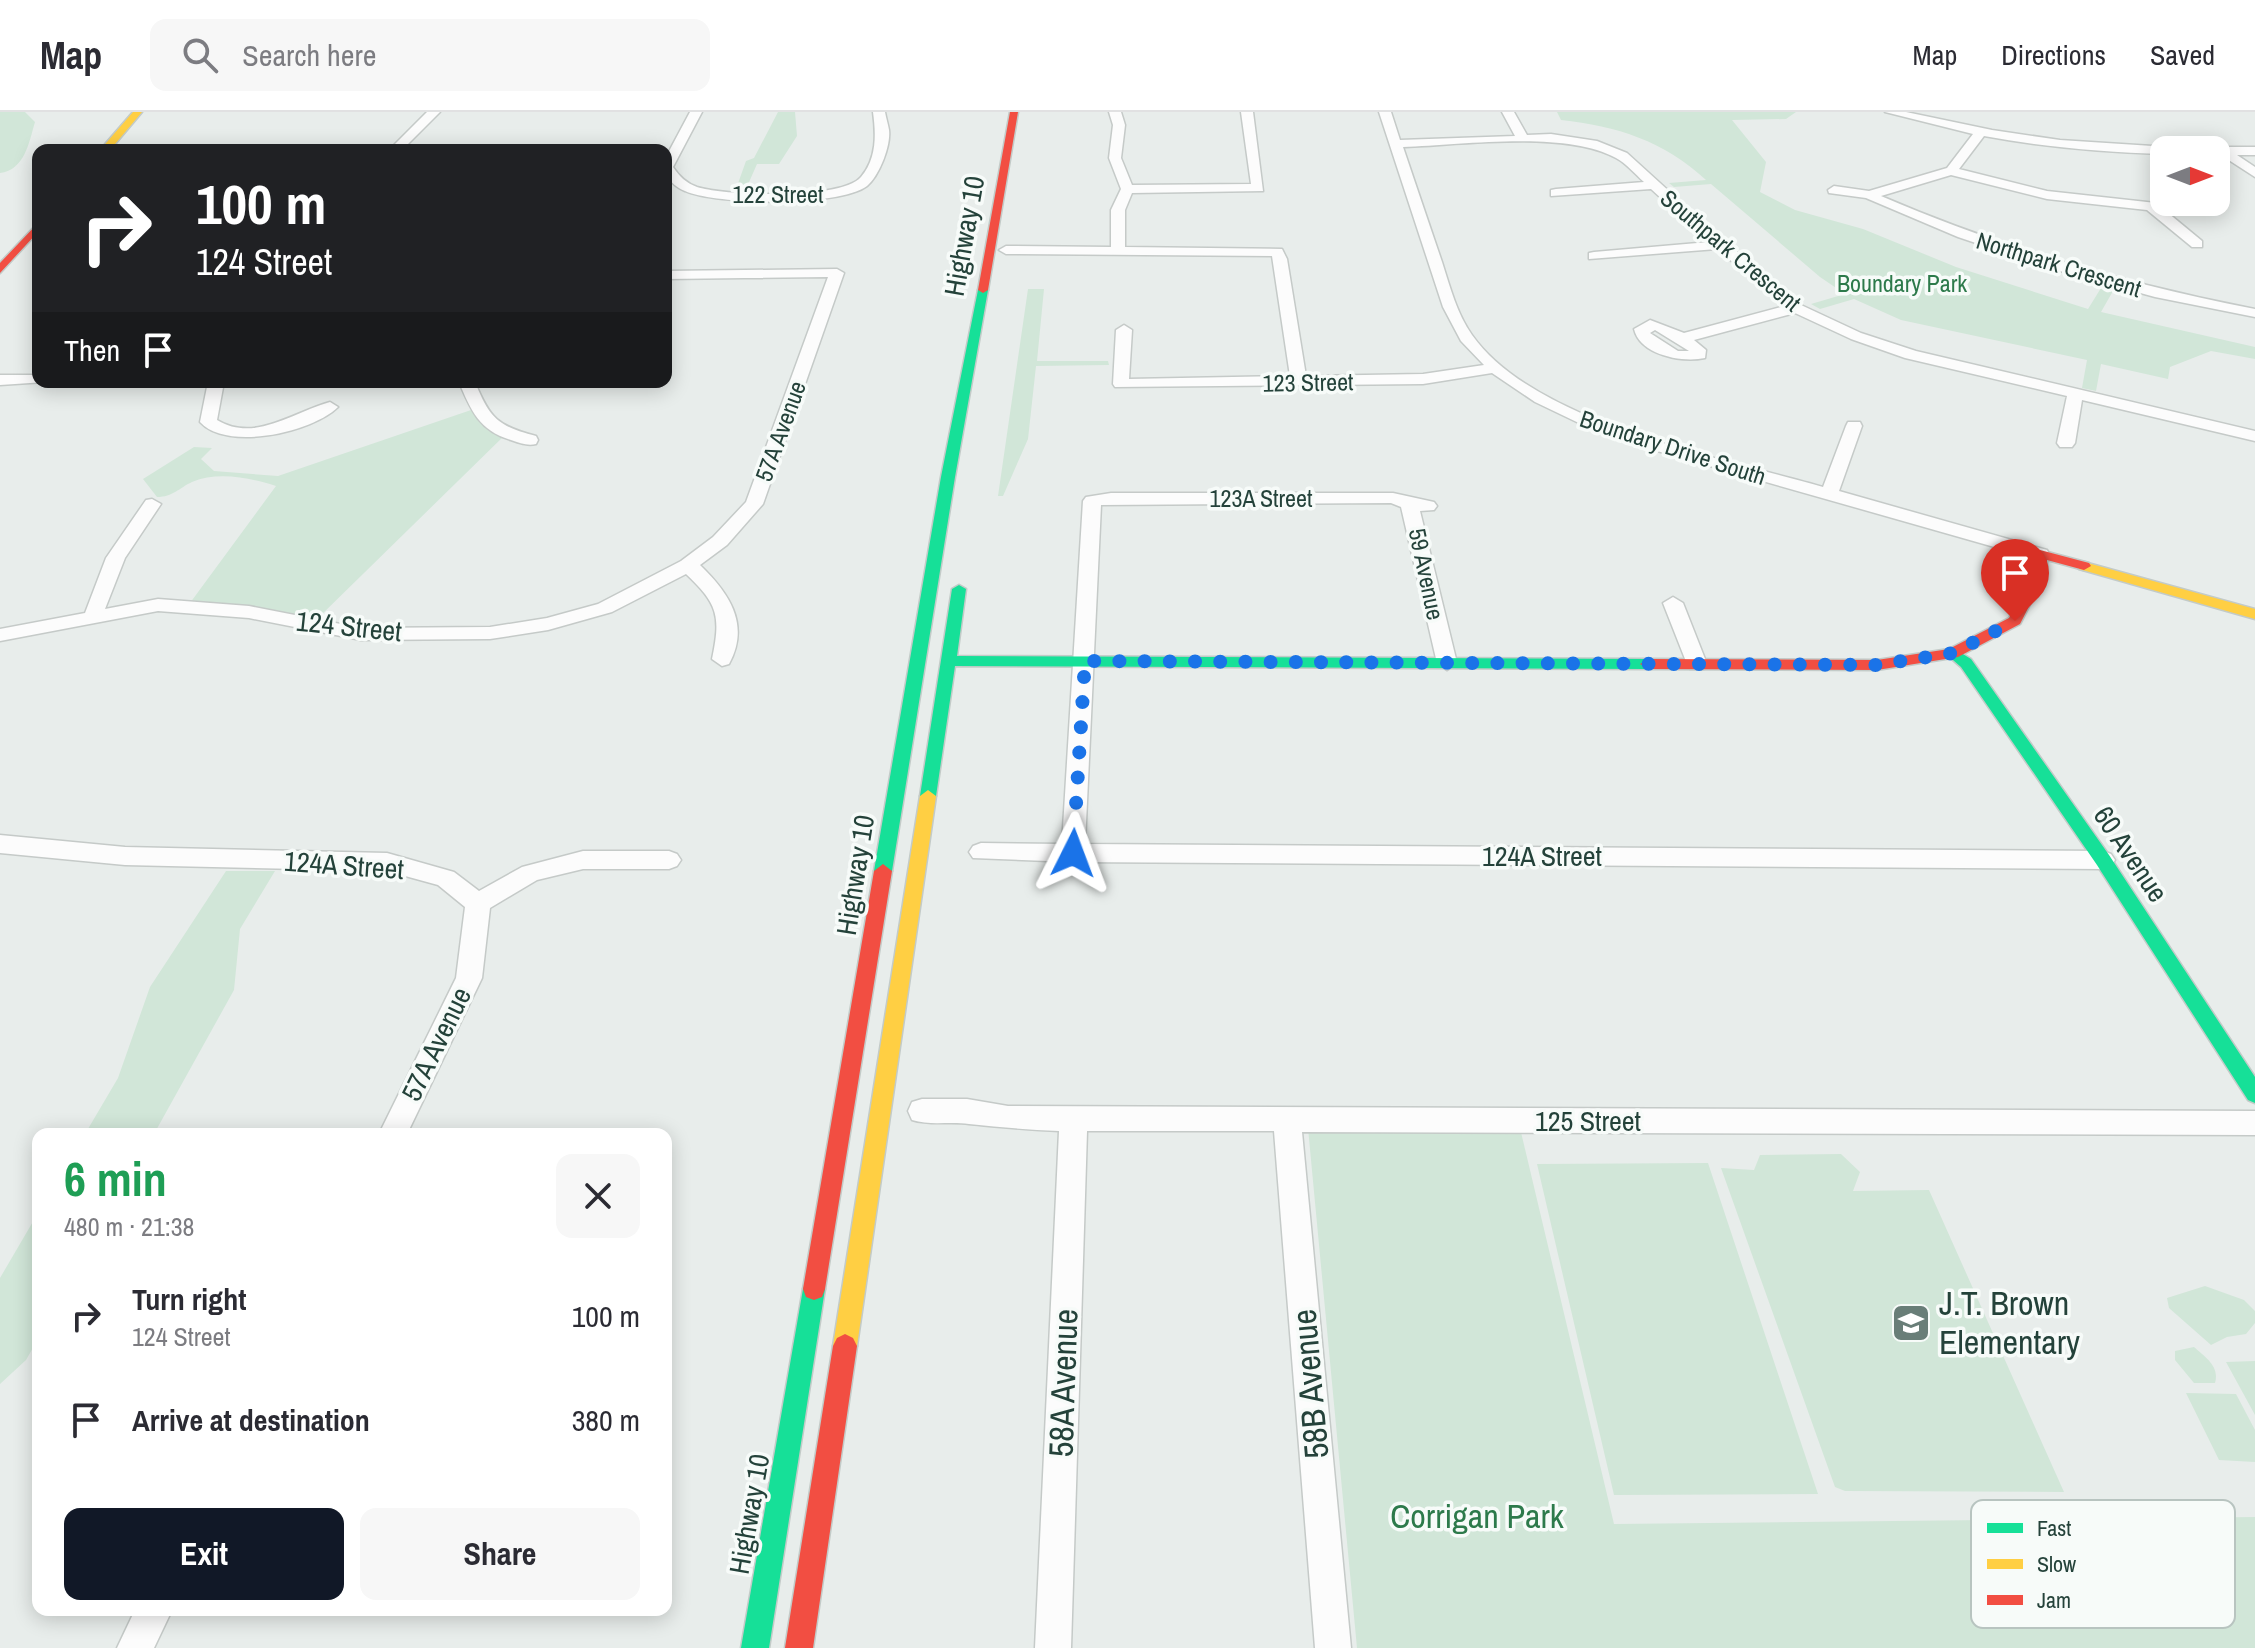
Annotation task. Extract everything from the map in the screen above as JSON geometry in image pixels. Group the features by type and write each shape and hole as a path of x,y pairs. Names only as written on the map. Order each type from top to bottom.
{"main road":[{"path":"110,144 138,112"},
{"name":"Highway 10","path":"755,1648 948,477 1014,112"},
{"name":"Highway 10","path":"998,313 1028,112"},
{"path":"0,270 32,233"},
{"path":"948,477 959,489 936,641 950,661"},
{"path":"950,661 1877,665 1953,653 2015,621 2040,571 2040,554 2255,614"},
{"path":"799,1648 879,1108 950,661 962,564"},
{"name":"60 Avenue","path":"1953,653 1966,663 2103,860 2255,1094"}],"street":[{"path":"401,144 434,112"},
{"name":"122 Street","path":"672,158 696,112"},
{"name":"122 Street","path":"672,178 691,189 732,195 828,195 849,192 863,184 884,133 879,112"},
{"path":"1115,112 1119,125 1115,158 1127,189 1118,210 1118,250"},
{"path":"1127,189 1258,188 1247,112"},
{"name":"Boundary Drive South","path":"1385,112 1450,307 1466,338 1495,368 1541,399 1614,433 2040,554"},
{"path":"1508,112 1522,137"},
{"path":"1891,112 1979,134 2082,147 2150,149"},
{"path":"1979,134 1951,171 2047,195 2151,206 2197,244"},
{"name":"Southpark Crescent","path":"1396,144 1471,143 1522,137 1569,139 1597,145 1623,156 1720,245 1796,308 1856,336 1911,355 2255,436"},
{"path":"2230,151 2255,151"},
{"path":"2230,157 2255,173"},
{"name":"Northpark Crescent","path":"1869,195 1951,171"},
{"path":"1556,193 1653,185"},
{"name":"Northpark Crescent","path":"1834,190 1869,195 1959,233 2071,271 2138,289 2255,313"},
{"path":"1594,256 1720,245"},
{"path":"1006,250 1277,252 1299,382"},
{"name":"57A Avenue","path":"672,275 837,273 754,504 720,541 688,565"},
{"path":"1682,338 1796,308"},
{"name":"123 Street","path":"1124,330 1121,384 1423,379 1495,368"},
{"path":"0,380 32,380"},
{"path":"215,388 208,422 220,433 249,433 289,424 330,407"},
{"path":"469,388 481,417 497,431 530,440"},
{"path":"2066,443 2075,395"},
{"path":"1829,495 1854,426"},
{"name":"123A Street","path":"1085,661 1105,496 1393,498 1419,505"},
{"path":"93,618 100,584 115,555 152,504"},
{"name":"59 Avenue","path":"1419,505 1414,514 1447,663"},
{"path":"688,565 722,597 730,625 722,659"},
{"name":"124 Street","path":"0,635 158,605 249,612 361,634 490,633 548,624 605,608 688,565"},
{"path":"1673,603 1697,664"},
{"path":"1073,853 1085,661"},
{"name":"124A Street","path":"0,844 125,856 387,862 446,878 478,903"},
{"name":"124A Street","path":"981,852 2103,860"},
{"path":"478,903 530,873 583,860 669,860"},
{"name":"57A Avenue","path":"396,1128 469,978 478,903"},
{"name":"125 Street","path":"922,1111 967,1111 1008,1118 2255,1123"},
{"name":"58A Avenue","path":"1053,1648 1073,1118"},
{"name":"58B Avenue","path":"1287,1119 1333,1648"},
{"path":"135,1648 151,1616"}],"green space":[{"path":"0,112 25,112 35,122 20,161 15,167 0,173"},
{"path":"778,112 795,112 797,136 779,164 757,164 746,189 736,189 746,161 754,158"},
{"name":"Boundary Park","path":"1557,112 1796,112 1786,119 1732,120 1766,162 1760,192 1795,210 1863,229 1956,267 2088,309 2101,288 2113,291 2101,312 2255,347 2255,359 2211,351 2170,367 2168,379 2101,364 2096,391 2082,388 2087,360 1901,320 1854,299 1820,309 1811,304 1845,294 1820,277 1711,184 1674,187 1669,183 1706,180 1690,166 1639,138 1601,126 1561,120"},
{"path":"1028,289 1044,289 1037,361 1108,361 1109,365 1036,366 1028,439 1003,496 998,496"},
{"path":"474,409 477,418 505,435 316,620 190,603 276,486 223,476 192,482 172,494 157,497 143,479 194,447 212,448 201,459 214,471 278,476"},
{"path":"226,871 275,871 240,929 234,990 157,1128 89,1128 118,1078 150,987"},
{"name":"Corrigan Park","path":"1308,1128 1520,1128 1614,1524 1971,1520 1971,1628 2235,1628 2235,1517 2255,1517 2255,1648 1357,1648"},
{"path":"1841,1154 1860,1172 1853,1191 1929,1190 2064,1492 1845,1491 1835,1487 1721,1168 1754,1170 1760,1155"},
{"path":"1708,1163 1818,1494 1614,1495 1537,1164"},
{"path":"32,1223 32,1350 26,1360 0,1384 0,1278"},
{"path":"2205,1286 2244,1300 2255,1311 2255,1323 2246,1334 2227,1337 2211,1345 2169,1308 2167,1298"},
{"path":"2194,1347 2213,1367 2215,1383 2194,1383 2175,1360 2175,1351"},
{"path":"2255,1361 2255,1415 2226,1362"},
{"path":"2186,1393 2236,1394 2255,1430 2255,1462 2219,1460"}],"traffic: fast":[{"path":"883,871 948,477 983,290"},
{"path":"928,796 959,589"},
{"path":"1953,653 1966,663 2103,860 2255,1094"},
{"path":"950,661 1648,664"},
{"path":"755,1648 814,1289"}],"traffic: slow":[{"path":"110,144 138,112"},
{"path":"2084,566 2255,614"},
{"path":"845,1346 928,796"}],"traffic: jam":[{"path":"983,290 1014,112"},
{"path":"0,270 32,233"},
{"path":"1648,664 1877,665 1953,653 2015,621 2040,571 2040,554 2084,566"},
{"path":"814,1289 883,871"},
{"path":"799,1648 845,1346"}],"place":[{"name":"J.T. Brown Elementary","path":"1911,1323"}],"route":[{"path":"1073,853 1085,661 1877,665 1953,653 2015,621"}]}
